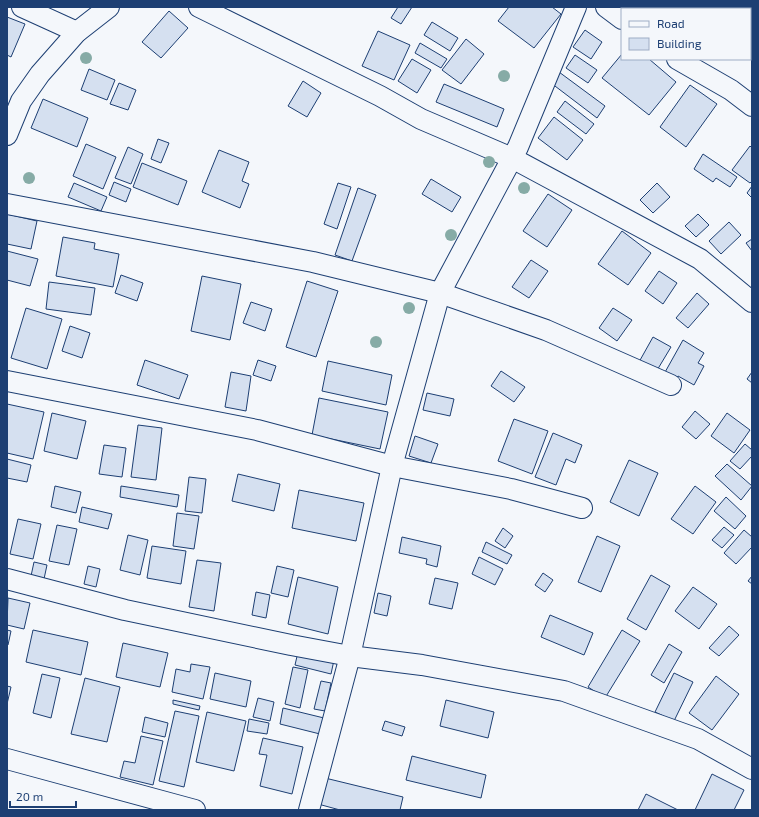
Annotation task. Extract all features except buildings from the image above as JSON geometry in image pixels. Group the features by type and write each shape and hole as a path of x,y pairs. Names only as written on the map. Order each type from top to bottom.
{"street":[{"path":"22,7 77,32"},
{"path":"7,135 21,101 40,74 77,32 110,7"},
{"path":"199,7 380,96 421,119 512,158 700,259 752,302"},
{"path":"309,810 350,656 392,466 440,293 512,158 576,7"},
{"path":"606,7 621,18"},
{"path":"679,60 731,90 752,106"},
{"path":"7,204 313,262 440,293 546,330 671,385"},
{"path":"7,381 257,430 392,466 511,490 582,508"},
{"path":"7,579 125,610 350,656 422,665 564,691 698,740 752,769"},
{"path":"7,759 195,810"}]}
